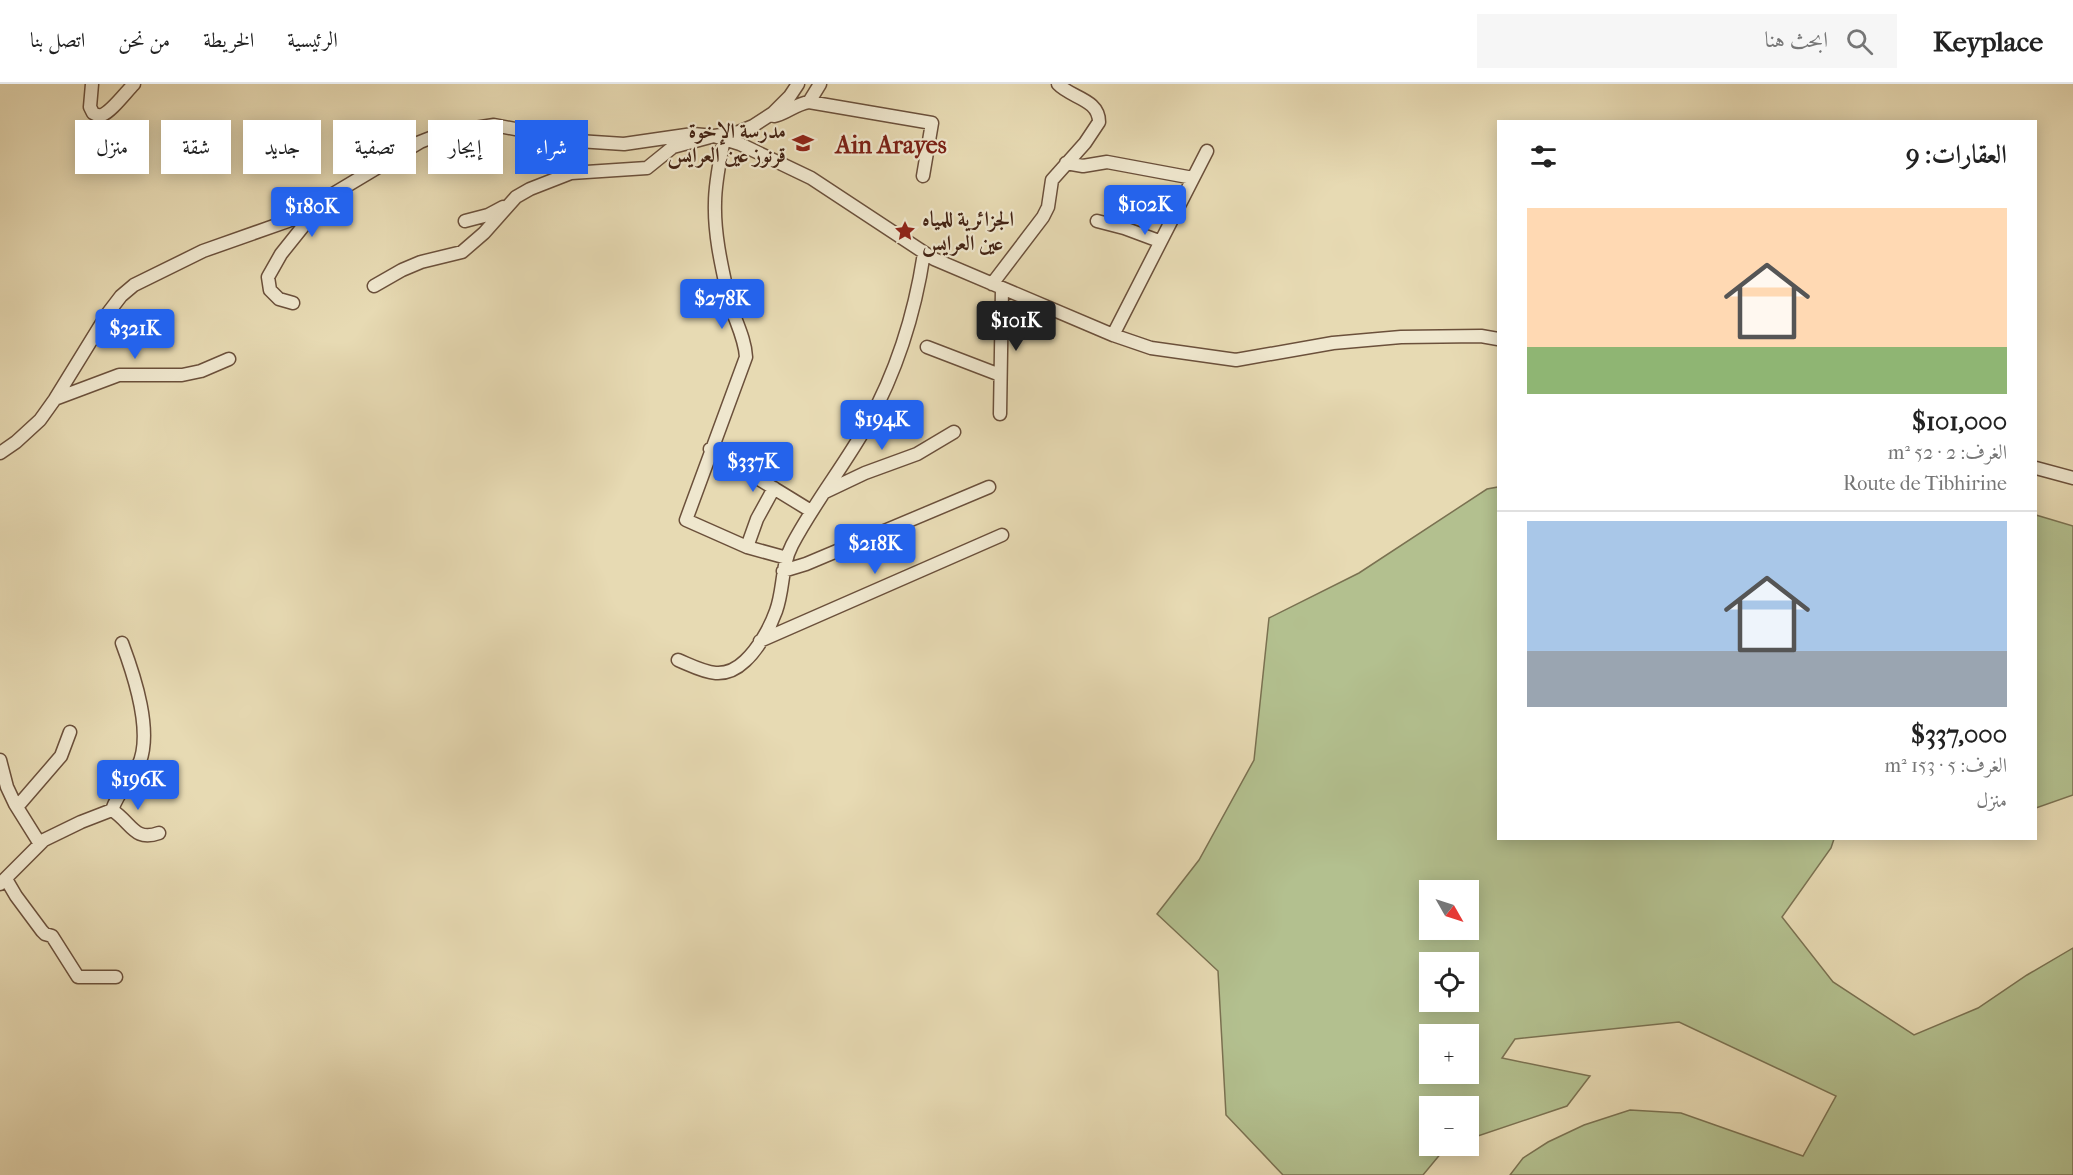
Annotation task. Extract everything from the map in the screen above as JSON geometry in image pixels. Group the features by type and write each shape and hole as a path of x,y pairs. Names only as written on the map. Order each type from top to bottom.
{"street":[{"path":"92,84 90,107 98,116 114,105 134,84"},
{"path":"374,286 421,262 462,252 484,233 516,196 549,180 571,173 647,168 674,147 736,133 753,126 770,115 790,96 798,84"},
{"path":"809,102 820,84"},
{"path":"1000,414 997,286 1043,217 1048,207 1052,180 1085,143 1099,122 1099,114 1088,102 1064,90 1058,84"},
{"path":"770,115 778,116 798,104 809,102 932,123 923,176"},
{"path":"0,453 40,420 108,313 121,296 134,285 203,251 288,221 420,142 443,133 494,125 578,141 624,144 693,134 719,137 762,153 811,178 934,259 1113,335 1151,348 1236,360 1333,343 1401,337 1480,336 1497,339"},
{"path":"719,137 716,226 729,300 735,323 742,337 746,357 710,448 686,520 747,547 787,558"},
{"path":"1113,335 1207,151"},
{"path":"1066,163 1083,166 1107,162 1193,177"},
{"path":"292,303 279,299 270,290 268,277 281,254 305,224 334,204 352,183"},
{"path":"465,221 488,215 507,206"},
{"path":"1097,221 1160,241"},
{"path":"678,660 716,675 729,671 744,662 760,642 776,610 783,571 791,547 811,511 866,426 887,385 903,344 918,291 924,253"},
{"path":"927,347 1000,375"},
{"path":"55,399 119,375 182,375 201,371 229,359"},
{"path":"823,493 865,473 917,454 954,432"},
{"path":"710,448 811,511"},
{"path":"2037,468 2073,478"},
{"path":"783,571 806,564 989,487"},
{"path":"747,547 757,519 774,488"},
{"path":"760,642 1002,535"},
{"path":"116,976 78,976 52,936 42,931 3,882 40,844 58,832 112,810 116,799 138,768 142,755 143,723 136,680 122,643"},
{"path":"17,807 62,756 70,732"},
{"path":"0,760 7,787 40,844"},
{"path":"112,810 123,817 140,835 149,837 159,833"}],"green space":[{"path":"1497,487 1497,840 1834,840 1831,848 1782,917 1833,982 1914,1035 1978,1008 2073,948 2073,1175 1510,1175 1523,1158 1548,1142 1584,1125 1630,1110 1681,1113 1803,1156 1836,1096 1679,1022 1515,1039 1502,1058 1590,1076 1567,1106 1479,1136 1479,1096 1419,1096 1419,1156 1439,1156 1423,1175 1283,1175 1226,1115 1218,971 1157,914 1199,860 1254,760 1269,618 1359,573 1487,489"},
{"path":"2037,515 2073,526 2073,795 2037,808"}],"place":[{"name":"مدرسة الإخوة قرنوز عين العرايس","path":"803,143"},
{"name":"الجزائرية للمياه عين العرايس","path":"905,231"}],"district":[{"name":"Ain Arayes","path":"891,145"}]}
